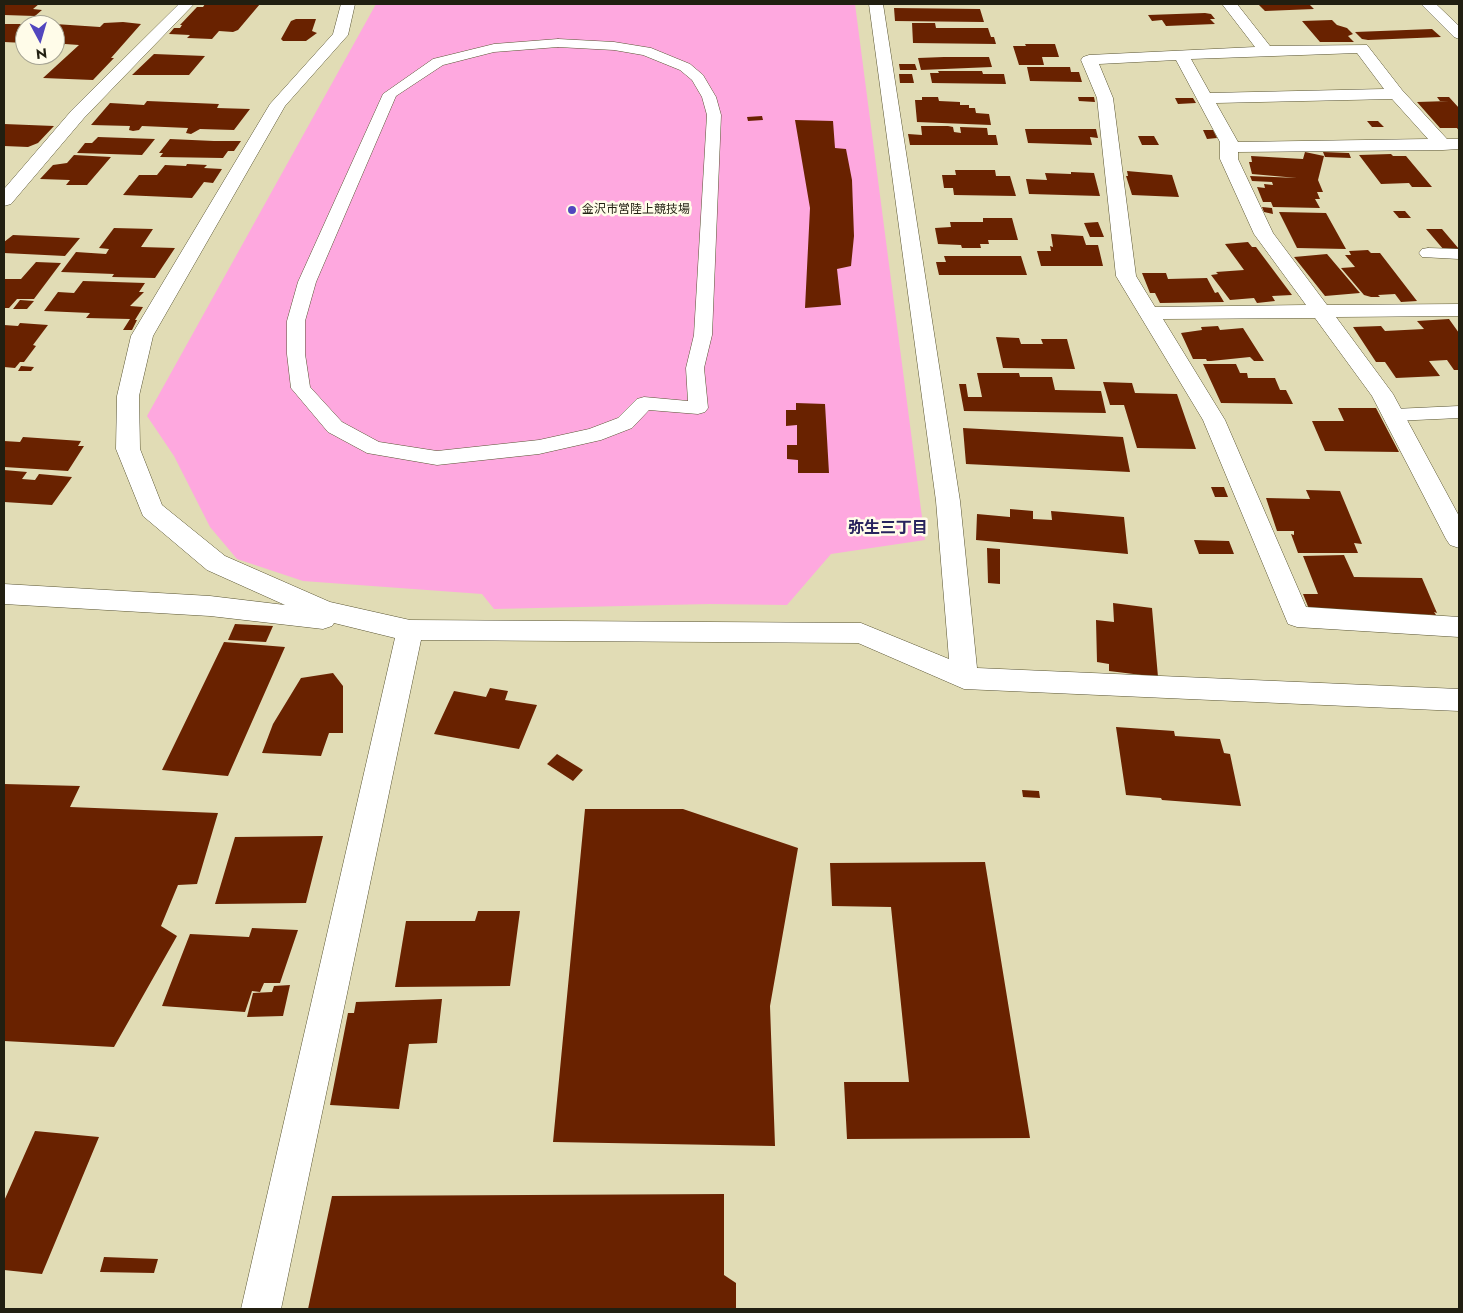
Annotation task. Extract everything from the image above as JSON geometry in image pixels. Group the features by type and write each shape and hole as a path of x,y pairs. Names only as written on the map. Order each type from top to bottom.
{"street":[{"path":"4,200 78,114 187,4"},
{"path":"348,4 340,35 278,104 142,336 128,396 128,449 152,510 216,563 325,611 410,630"},
{"path":"876,4 948,501 964,678"},
{"path":"1229,4 1266,51"},
{"path":"1428,4 1457,31"},
{"path":"1451,144 1396,94 1361,48 1089,60 1105,98 1126,276 1214,420 1297,617 1459,627"},
{"path":"1181,56 1229,142 1230,159 1264,234 1382,394 1459,539"},
{"path":"1205,98 1396,94"},
{"path":"1229,147 1451,144"},
{"path":"1149,313 1459,310"},
{"path":"4,594 210,606 410,630 862,633 964,678 1459,700"},
{"path":"261,1309 410,630"}],"lane":[{"path":"582,44 632,48 646,51 685,67 698,78 709,97 714,115 703,335 695,368 698,408 644,403 625,423 594,435 539,447 437,458 374,448 335,427 302,388 296,354 296,321 307,282 324,244 390,94 438,62 473,52 516,45 582,44"},
{"path":"1428,253 1459,254"},
{"path":"1394,415 1459,412"}],"shaded area":[{"name":"金沢市営陸上競技場","path":"376,4 855,4 925,540 831,554 787,605 710,604 494,609 482,594 303,581 237,559 210,527 174,456 147,416"}],"building":[{"path":"4,4 39,4 33,9 42,10 36,15 4,15"},
{"path":"205,4 260,4 238,30 233,32 219,31 212,39 187,38 190,35 169,34 174,28 180,28 182,25 180,25 197,7 203,7"},
{"path":"1258,4 1309,4 1314,9 1265,11"},
{"path":"894,8 980,9 984,22 895,21"},
{"path":"1211,14 1215,19 1210,19 1215,24 1166,26 1162,20 1152,21 1148,15"},
{"path":"296,19 316,19 312,31 317,33 306,41 283,41 281,39 291,21"},
{"path":"1332,20 1337,25 1347,28 1353,34 1348,36 1354,42 1320,42 1302,21"},
{"path":"123,22 141,24 111,58 114,58 93,80 43,78 57,65 65,65 65,58 79,45 65,44 65,25 100,27 104,23"},
{"path":"912,23 935,23 936,28 988,28 996,44 913,43"},
{"path":"4,24 15,24 15,43 4,42"},
{"path":"1432,29 1441,37 1368,40 1362,39 1355,32"},
{"path":"1025,44 1055,44 1059,57 1042,57 1044,65 1019,65 1013,46 1026,46"},
{"path":"154,54 205,56 189,75 132,75"},
{"path":"989,57 992,67 921,70 918,58"},
{"path":"899,64 915,64 917,70 900,70"},
{"path":"1027,67 1070,67 1071,72 1079,72 1082,82 1030,81"},
{"path":"938,71 982,71 983,74 1004,74 1006,84 932,83 930,73 939,73"},
{"path":"899,74 912,74 914,83 900,83"},
{"path":"922,97 938,97 939,101 960,102 960,105 969,105 969,108 975,108 976,113 989,114 991,125 917,122 915,100 922,100"},
{"path":"1078,97 1094,97 1095,102 1079,101"},
{"path":"1437,97 1449,97 1459,108 1459,131 1457,128 1440,128 1417,102 1449,101 1440,101"},
{"path":"1175,98 1193,98 1196,103 1178,104"},
{"path":"147,101 219,104 217,108 250,109 234,130 200,129 191,134 186,133 188,128 142,126 139,130 133,131 129,130 130,126 91,125 110,103 144,105"},
{"path":"762,116 763,120 748,121 747,117"},
{"path":"795,120 833,121 835,148 846,149 852,180 854,236 851,266 837,269 841,305 805,308 810,208"},
{"path":"1367,121 1378,121 1384,127 1372,127"},
{"path":"4,124 54,126 38,143 28,147 4,146"},
{"path":"921,126 948,126 953,127 954,132 961,133 960,127 987,128 988,135 996,135 998,145 910,145 908,134 922,135"},
{"path":"1025,129 1096,129 1098,138 1090,137 1092,145 1028,143"},
{"path":"1203,130 1213,130 1217,138 1207,139"},
{"path":"1138,136 1154,136 1159,145 1142,145"},
{"path":"98,137 155,139 142,155 77,153 85,143 92,143"},
{"path":"170,139 241,141 234,151 228,151 223,158 160,157 163,153 159,153"},
{"path":"1305,152 1324,156 1318,180 1323,192 1317,192 1320,199 1315,199 1320,208 1273,207 1271,202 1263,202 1257,187 1265,188 1264,184 1273,185 1272,182 1252,181 1250,176 1297,178 1252,174 1249,162 1252,162 1251,156 1303,159"},
{"path":"1323,152 1349,153 1351,158 1325,157"},
{"path":"1391,154 1393,156 1406,156 1432,187 1412,187 1409,183 1381,184 1359,155"},
{"path":"74,155 111,157 87,185 66,185 70,180 40,179 53,165 67,163"},
{"path":"187,164 207,165 204,168 222,169 213,183 204,182 192,198 123,195 139,175 157,175 165,165 186,166"},
{"path":"955,170 995,170 996,176 1010,176 1016,196 954,195 953,188 944,188 942,175 956,175"},
{"path":"1127,171 1172,175 1179,197 1132,195 1126,176 1128,176"},
{"path":"1071,172 1094,173 1100,196 1029,194 1026,179 1047,180 1045,173 1071,174"},
{"path":"1262,207 1272,208 1273,214 1264,212"},
{"path":"1393,211 1405,211 1411,218 1399,218"},
{"path":"1279,212 1326,213 1346,249 1297,248"},
{"path":"983,218 1012,218 1018,240 988,240 989,244 980,244 981,248 962,248 961,245 938,244 935,228 951,227 950,222 983,222"},
{"path":"1098,222 1104,237 1090,237 1084,223"},
{"path":"114,228 153,229 141,247 175,248 155,278 112,277 114,274 61,272 76,252 106,254 109,249 99,248"},
{"path":"1426,229 1442,229 1459,249 1444,250"},
{"path":"1051,234 1083,236 1086,245 1098,245 1103,266 1041,266 1037,251 1051,251 1050,246 1053,247"},
{"path":"13,235 80,238 65,256 4,253 4,242"},
{"path":"1248,242 1252,247 1256,247 1292,295 1272,296 1275,301 1257,303 1254,298 1230,300 1211,275 1218,274 1216,272 1244,270 1225,244"},
{"path":"1368,250 1371,253 1380,253 1417,301 1401,302 1395,294 1378,295 1380,297 1364,295 1341,268 1355,267 1345,255 1351,255 1349,251"},
{"path":"1327,254 1360,293 1325,296 1294,257"},
{"path":"944,256 1021,256 1027,275 939,275 936,262 946,262"},
{"path":"36,262 61,263 34,299 17,299 9,308 4,308 4,279 21,279"},
{"path":"1142,273 1166,273 1168,279 1207,278 1215,293 1218,292 1224,302 1160,303 1155,293 1150,293"},
{"path":"83,281 145,283 139,292 144,292 130,306 143,307 135,320 137,320 132,330 123,330 130,319 86,318 90,313 44,311 58,292 74,293"},
{"path":"20,300 34,301 27,309 13,309"},
{"path":"1449,319 1459,333 1459,370 1454,370 1447,360 1429,361 1440,376 1396,378 1385,362 1376,362 1353,327 1381,326 1385,331 1424,329 1417,321"},
{"path":"20,323 48,325 33,345 36,346 24,362 20,362 15,368 4,367 4,325 18,326"},
{"path":"1218,326 1220,330 1243,328 1264,361 1254,361 1250,357 1211,361 1193,359 1181,333 1202,330 1201,327"},
{"path":"996,337 1019,338 1021,344 1043,344 1041,339 1067,339 1075,369 1003,368"},
{"path":"1203,364 1236,364 1240,373 1247,373 1248,378 1275,378 1280,390 1286,390 1293,404 1221,403"},
{"path":"21,366 34,367 31,371 18,371"},
{"path":"977,373 1019,373 1020,377 1052,377 1055,390 1101,391 1106,413 964,411 959,384 966,384 968,397 982,397"},
{"path":"1103,382 1132,383 1135,393 1177,394 1196,449 1137,448 1124,405 1110,405"},
{"path":"796,403 825,404 829,473 798,473 798,460 787,459 787,445 797,445 797,425 786,426 786,410 796,410"},
{"path":"1338,408 1376,408 1399,452 1325,451 1312,421 1344,421"},
{"path":"963,428 1123,437 1130,472 966,464"},
{"path":"23,437 81,441 78,446 84,446 68,471 4,467 4,441 20,442"},
{"path":"4,470 27,472 22,479 35,480 39,474 72,477 52,505 4,502"},
{"path":"1211,487 1224,487 1228,497 1215,497"},
{"path":"1306,490 1340,491 1362,544 1354,543 1358,553 1298,553 1291,534 1294,535 1294,531 1277,531 1266,498 1310,499"},
{"path":"1010,509 1033,511 1033,519 1052,520 1051,511 1124,517 1128,554 976,540 977,514 1010,517"},
{"path":"1194,540 1229,541 1234,554 1199,554"},
{"path":"987,548 1000,549 1000,584 988,583"},
{"path":"1344,555 1354,577 1422,578 1437,613 1434,612 1436,615 1326,612 1309,609 1303,594 1318,594 1303,556"},
{"path":"1113,603 1152,608 1158,677 1109,671 1109,664 1097,662 1096,620 1114,622"},
{"path":"235,624 273,626 266,642 228,640"},
{"path":"224,642 285,647 228,776 162,770"},
{"path":"333,673 343,686 343,733 329,733 321,756 262,753 273,724 301,678"},
{"path":"490,688 508,691 505,700 537,705 519,749 434,734 454,691 486,697"},
{"path":"1116,727 1174,731 1175,736 1220,739 1224,753 1230,754 1241,806 1162,800 1161,798 1126,795"},
{"path":"557,754 583,770 573,781 547,764"},
{"path":"4,784 80,786 70,807 218,813 197,884 178,885 161,926 177,936 114,1047 4,1041"},
{"path":"1022,790 1039,791 1040,798 1023,797"},
{"path":"585,809 683,809 798,848 770,1006 775,1146 553,1142"},
{"path":"323,836 306,903 215,904 235,837"},
{"path":"985,862 1030,1138 847,1139 844,1082 909,1082 891,907 832,906 830,863"},
{"path":"478,911 520,911 510,986 395,987 406,921 475,921"},
{"path":"252,928 298,930 280,983 264,983 260,992 252,991 245,1012 162,1006 190,934 249,937"},
{"path":"290,985 283,1016 247,1017 253,993 272,992 274,986"},
{"path":"442,999 437,1043 409,1044 399,1109 330,1105 348,1013 354,1013 356,1002"},
{"path":"35,1131 99,1137 42,1274 4,1270 4,1201"},
{"path":"724,1194 724,1275 736,1283 736,1309 308,1309 332,1196"},
{"path":"104,1257 158,1259 154,1273 100,1272"}],"place":[{"name":"金沢市営陸上競技場","path":"572,210"}],"district":[{"name":"弥生三丁目","path":"888,529"}]}
